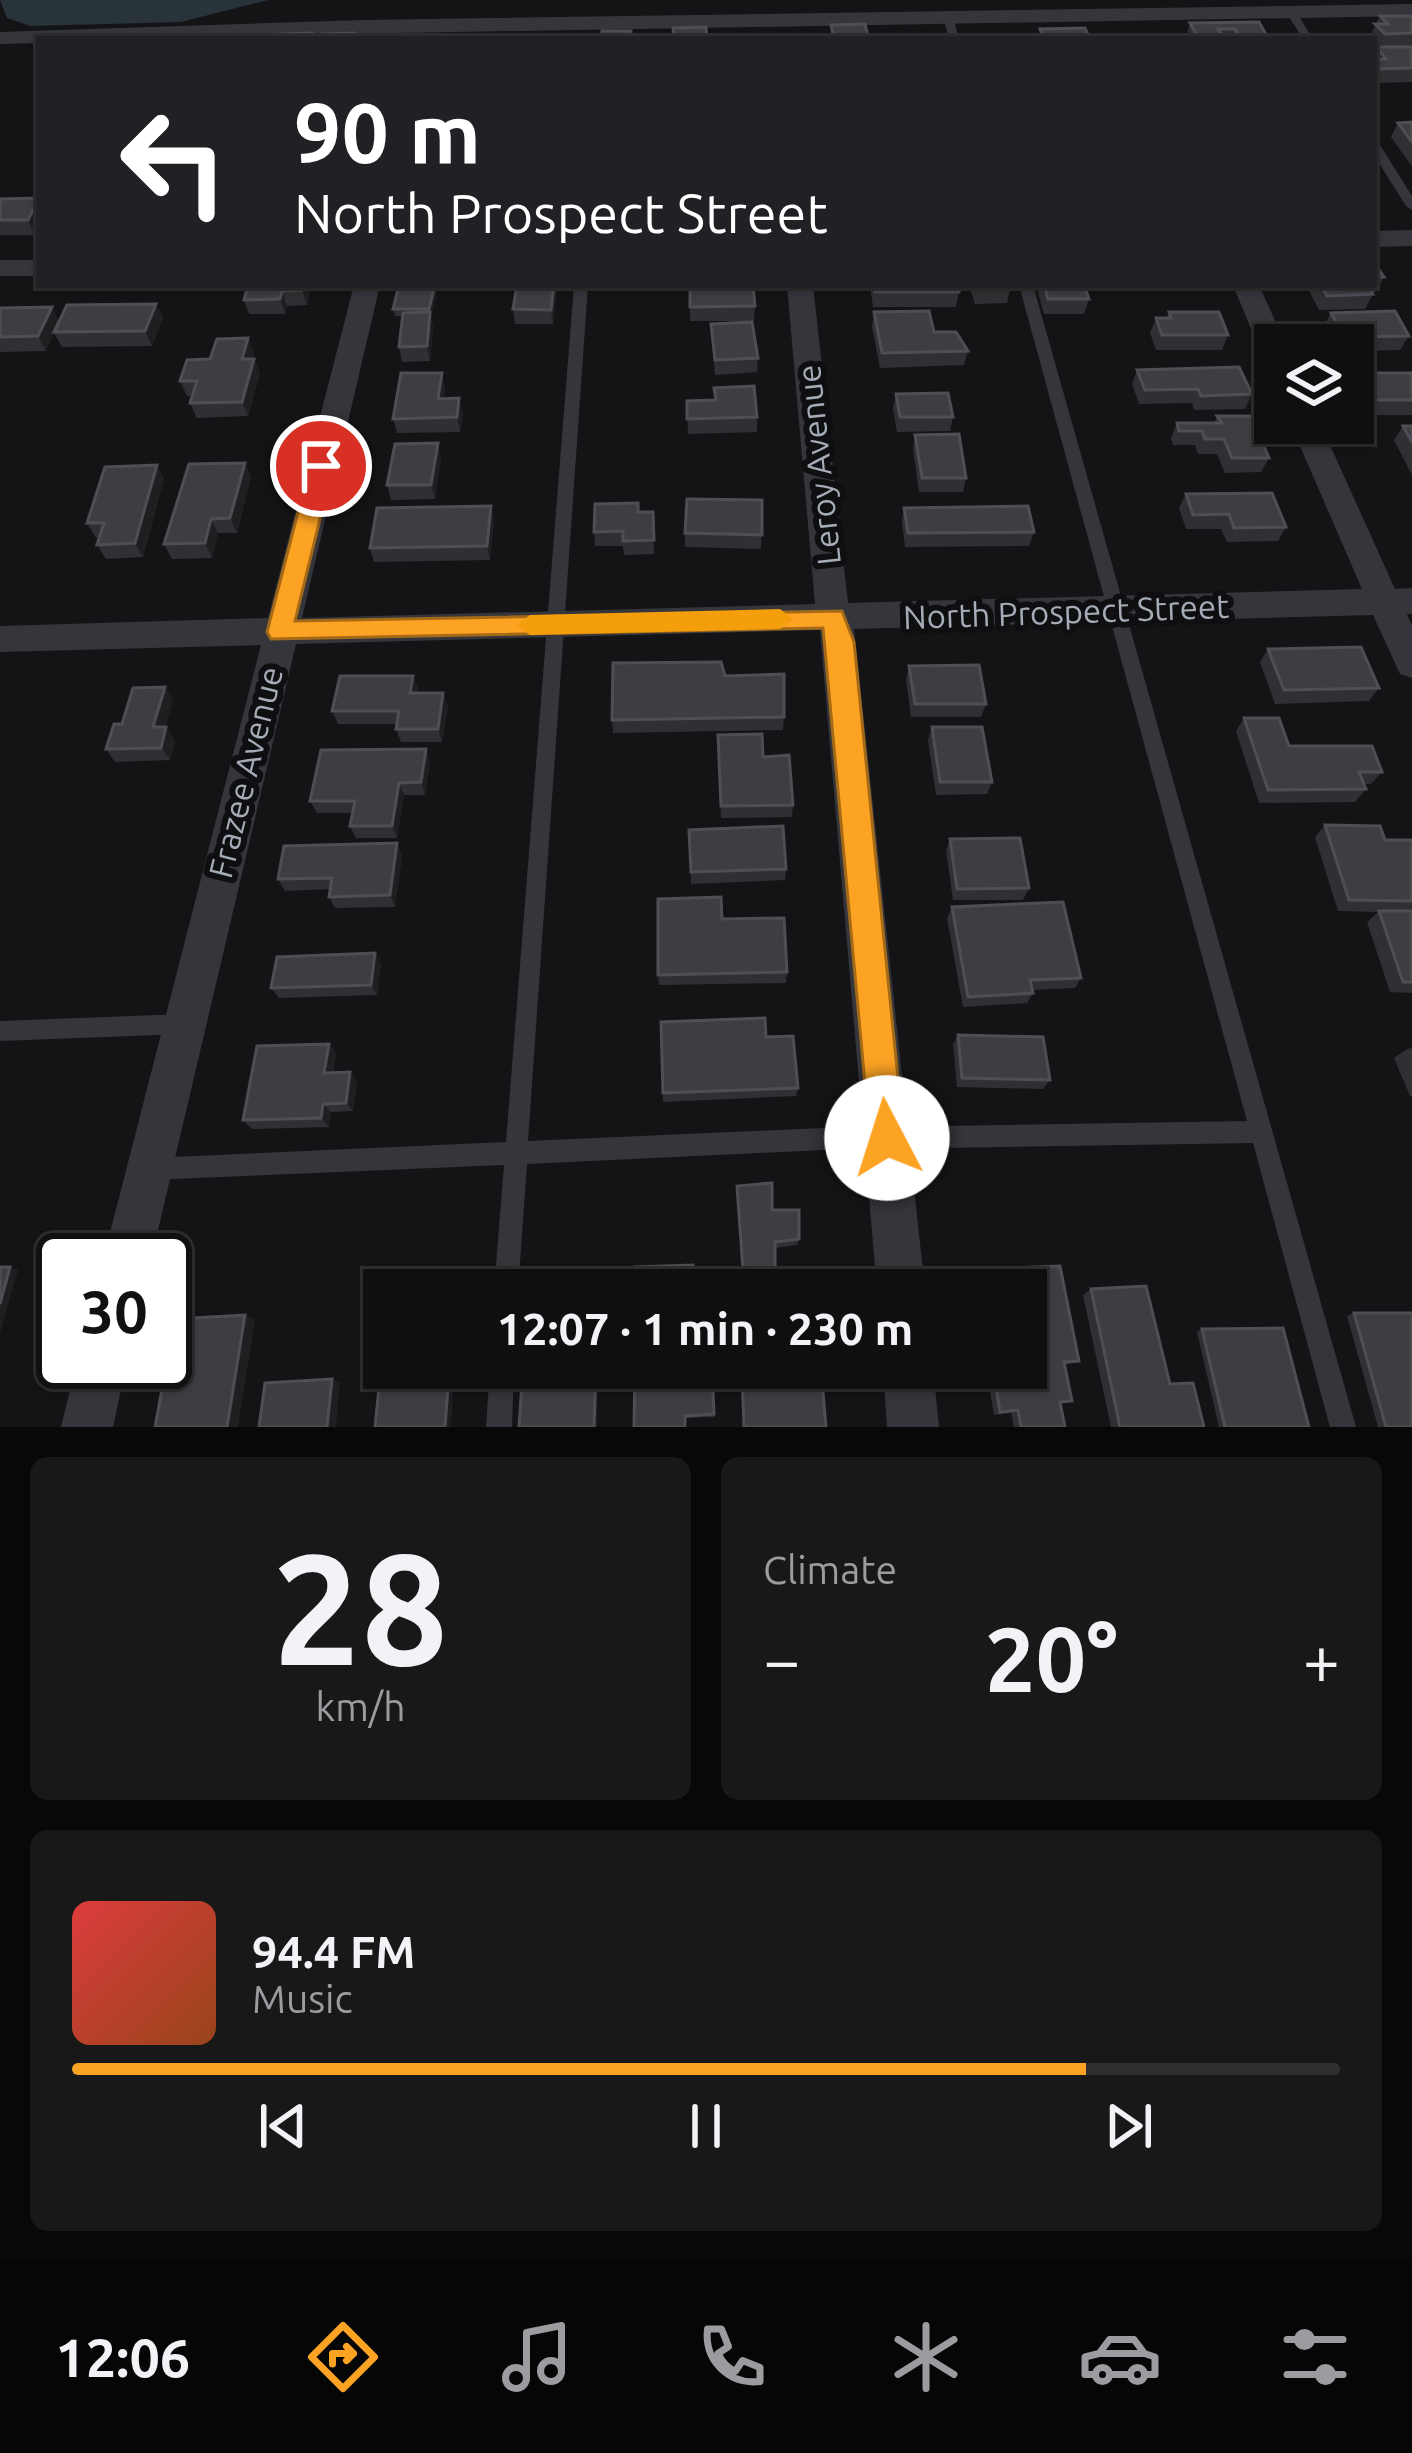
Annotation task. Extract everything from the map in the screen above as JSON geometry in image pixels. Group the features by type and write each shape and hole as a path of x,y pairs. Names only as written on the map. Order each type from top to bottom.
{"street":[{"path":"429,32 437,0"},
{"path":"143,36 951,28 1121,7 1412,10"},
{"path":"1121,7 1135,36"},
{"path":"0,38 36,37"},
{"path":"1377,239 1412,238"},
{"path":"0,268 36,268"},
{"name":"Frazee Avenue","path":"134,1233 366,288"},
{"name":"Leroy Avenue","path":"800,288 833,618 841,642 899,1269"},
{"path":"1247,288 1263,324"},
{"path":"1316,444 1396,601 1412,664"},
{"name":"North Prospect Street","path":"0,639 1396,601"},
{"path":"86,1427 95,1389"},
{"path":"910,1389 913,1427"}],"lane":[{"path":"1291,12 1306,36"},
{"path":"1377,150 1412,206"},
{"path":"507,1269 581,288"},
{"path":"1027,288 1343,1427"},
{"path":"0,1031 184,1024"},
{"path":"149,1169 887,1138 1262,1132"},
{"path":"499,1427 501,1389"}],"shaded area":[{"path":"0,0 268,0 181,22 30,26 7,18"}],"building":[{"path":"1380,16 1412,16 1412,33 1385,34 1375,24 1388,24"},
{"path":"1259,22 1267,36 1239,36 1235,29 1218,29 1222,36 1197,36 1190,23"},
{"path":"865,24 868,36 833,36 831,25"},
{"path":"706,27 707,36 674,36 673,28"},
{"path":"1085,28 1089,36 1043,36 1040,29"},
{"path":"602,31 631,31 631,36 602,36"},
{"path":"1377,47 1412,47 1412,68 1377,69 1377,60 1386,59"},
{"path":"1412,122 1412,142 1398,123"},
{"path":"36,198 36,204 28,220 0,220 0,199"},
{"path":"247,288 302,288 282,291 280,299 244,300"},
{"path":"398,288 434,288 429,309 393,309"},
{"path":"516,288 554,288 551,310 513,309"},
{"path":"690,288 753,288 755,306 690,307"},
{"path":"874,288 958,288 959,292 875,292"},
{"path":"1045,288 1085,288 1089,299 1048,299"},
{"path":"1323,288 1370,288 1373,294 1327,296"},
{"path":"156,304 145,331 54,332 67,305"},
{"path":"52,307 38,336 0,337 0,308"},
{"path":"929,311 934,332 956,332 968,351 882,353 874,312"},
{"path":"1395,311 1409,336 1374,337 1374,324 1337,324 1331,313"},
{"path":"430,312 427,346 399,347 403,313"},
{"path":"1169,312 1219,312 1228,335 1162,335 1156,318 1171,318"},
{"path":"752,322 758,358 715,360 711,324"},
{"path":"248,338 242,359 254,359 242,402 190,403 197,381 180,381 187,360 210,359 217,339"},
{"path":"1239,367 1252,394 1201,396 1198,389 1145,390 1137,370"},
{"path":"401,373 442,373 438,399 459,398 457,417 393,419"},
{"path":"1374,373 1412,373 1412,400 1376,400"},
{"path":"754,386 757,417 687,419 687,401 716,400 714,388"},
{"path":"948,393 953,417 900,417 896,394"},
{"path":"1217,416 1251,416 1254,444 1263,444 1269,458 1232,458 1224,439 1205,439 1202,431 1179,431 1177,423 1222,423"},
{"path":"959,434 966,478 922,478 915,435"},
{"path":"438,443 431,485 387,485 395,444"},
{"path":"245,463 230,518 211,519 205,543 164,544 189,464"},
{"path":"157,465 135,543 97,545 104,523 87,523 105,467"},
{"path":"1272,493 1286,527 1234,528 1229,514 1193,515 1186,494"},
{"path":"687,499 762,500 762,535 685,533"},
{"path":"638,503 638,512 653,512 654,540 623,541 623,531 594,532 595,504"},
{"path":"491,506 487,546 370,548 377,508"},
{"path":"1028,506 1034,532 908,533 904,508"},
{"path":"1361,647 1379,688 1284,690 1268,649"},
{"path":"721,662 725,676 784,674 784,717 612,720 613,663"},
{"path":"979,665 986,704 915,704 909,666"},
{"path":"340,676 413,676 410,693 443,693 438,729 396,729 399,711 332,711"},
{"path":"165,687 153,727 166,727 161,748 106,749 114,724 122,724 133,688"},
{"path":"1244,718 1279,718 1289,746 1372,746 1382,772 1359,772 1366,789 1268,790"},
{"path":"932,727 982,727 992,782 940,782"},
{"path":"762,734 763,757 789,755 793,805 721,806 718,735"},
{"path":"426,749 421,782 399,783 392,826 350,826 355,801 310,801 321,750"},
{"path":"1325,825 1380,826 1385,840 1412,840 1412,901 1349,900"},
{"path":"783,826 786,869 691,872 689,830"},
{"path":"1020,838 1029,888 957,889 950,839"},
{"path":"397,843 390,895 329,897 332,878 278,879 284,846"},
{"path":"721,897 722,919 784,918 787,972 658,975 658,899"},
{"path":"1063,902 1081,978 1030,980 1033,993 968,997 952,907"},
{"path":"1379,911 1412,911 1412,982 1403,982"},
{"path":"375,953 371,985 271,988 277,957"},
{"path":"765,1018 766,1037 793,1036 798,1088 663,1093 661,1022"},
{"path":"958,1035 1043,1037 1050,1080 962,1078"},
{"path":"329,1044 324,1073 350,1072 346,1103 323,1104 321,1118 243,1120 257,1046"},
{"path":"772,1183 772,1210 799,1210 799,1239 775,1242 775,1269 743,1269 737,1186"},
{"path":"693,1265 693,1269 635,1269"},
{"path":"1060,1266 1079,1361 1064,1362 1072,1401 1060,1402 1065,1427 1021,1427 1018,1410 1000,1412 996,1389 1047,1389 1047,1269 988,1269"},
{"path":"0,1267 10,1267 0,1304"},
{"path":"1146,1286 1170,1384 1193,1383 1204,1427 1120,1427 1091,1289"},
{"path":"1354,1313 1412,1313 1412,1427 1386,1427"},
{"path":"245,1315 227,1427 155,1427 162,1389 192,1389 192,1318"},
{"path":"1283,1328 1309,1427 1225,1427 1202,1329"},
{"path":"332,1379 327,1427 259,1427 265,1383"},
{"path":"379,1389 448,1389 445,1427 375,1427"},
{"path":"522,1389 595,1389 594,1427 519,1427"},
{"path":"635,1389 713,1389 714,1414 685,1416 685,1427 634,1427"},
{"path":"743,1389 823,1389 826,1427 744,1427"}],"slow traffic":[{"path":"530,625 780,619"}],"route":[{"path":"321,466 280,632 833,618 841,642 887,1138"}]}
